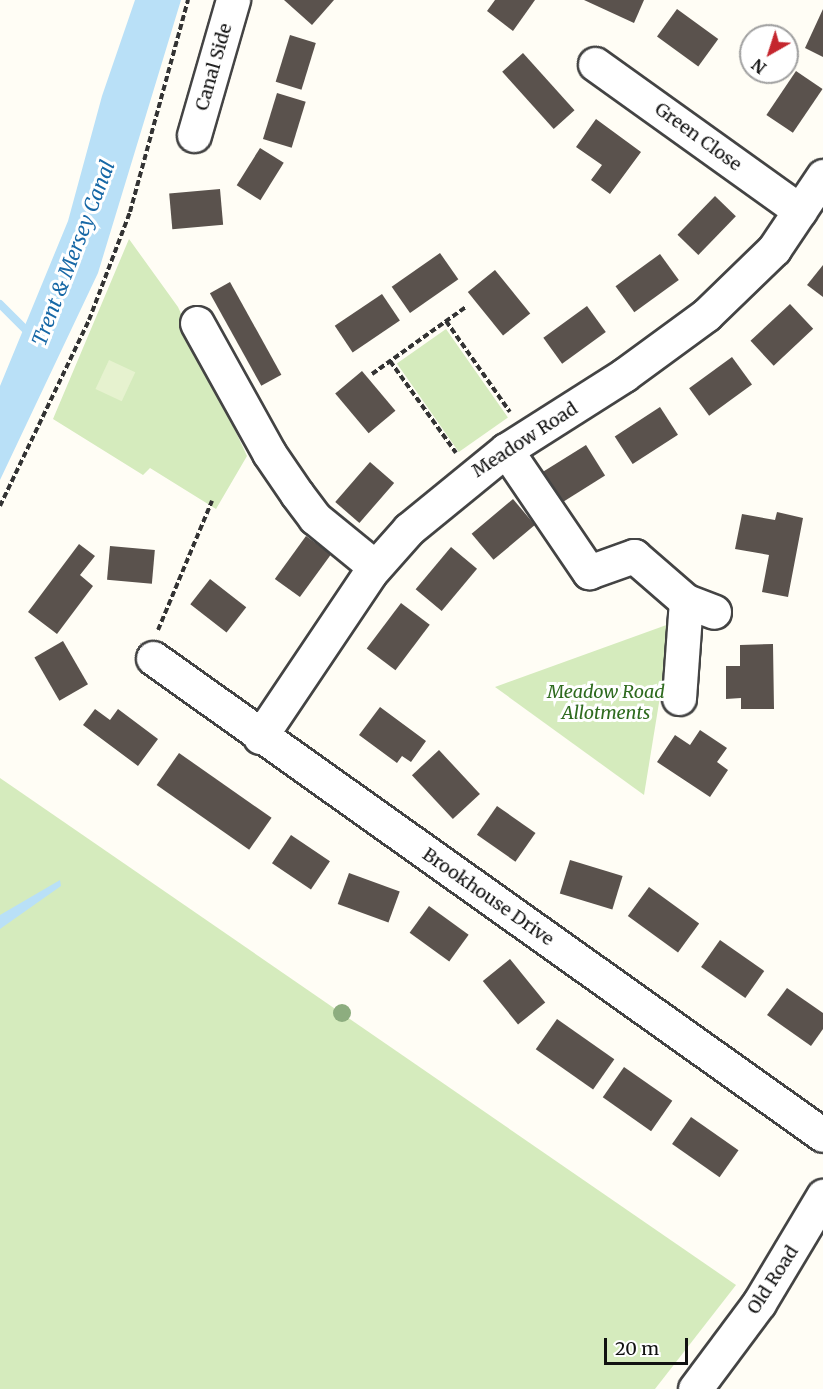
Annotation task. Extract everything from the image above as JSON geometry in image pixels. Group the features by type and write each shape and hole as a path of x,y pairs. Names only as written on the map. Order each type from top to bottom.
{"street":[{"name":"Canal Side","path":"194,135 233,0"},
{"name":"Green Close","path":"595,64 800,211"},
{"name":"Meadow Road","path":"260,737 375,567 409,529 471,475 706,315 774,249 823,176"},
{"path":"197,323 269,453 297,494 315,518 375,567"},
{"path":"517,443 589,572 634,556 700,607 679,698"},
{"name":"Brookhouse Drive","path":"153,658 260,737 823,1135"},
{"name":"Old Road","path":"695,1389 759,1303 823,1196"}],"path":[{"path":"0,506 89,320 130,212 188,0"},
{"path":"372,374 466,307"},
{"path":"446,321 517,443"},
{"path":"390,361 471,475"},
{"path":"153,658 159,623 212,501"}],"green space":[{"path":"129,239 178,307 247,456 216,509 150,468 143,475 53,419"},
{"path":"446,329 508,417 459,452 397,363"},
{"path":"109,360 135,372 122,401 95,389"},
{"name":"Meadow Road Allotments","path":"672,623 644,795 495,687"},
{"path":"0,778 736,1285 655,1389 0,1389"}],"water":[{"name":"Trent & Mersey Canal","path":"135,0 181,0 98,273 0,480 0,386 68,221 102,96"},
{"path":"60,880 61,886 0,929 0,915"}],"building":[{"path":"284,0 334,0 312,25"},
{"path":"495,0 535,0 513,31 487,11"},
{"path":"584,0 644,0 634,23"},
{"path":"677,9 718,39 698,66 657,37"},
{"path":"823,9 823,57 805,48"},
{"path":"290,35 316,43 301,90 276,82"},
{"path":"523,53 575,110 554,129 502,72"},
{"path":"799,73 823,89 793,133 766,115 787,84 799,84"},
{"path":"277,93 306,102 292,148 263,139"},
{"path":"596,119 641,152 610,194 591,180 602,165 576,147"},
{"path":"260,148 284,163 260,200 237,185"},
{"path":"220,189 223,225 172,229 169,193"},
{"path":"715,196 736,216 698,255 677,235"},
{"path":"440,253 458,279 410,313 392,287"},
{"path":"660,254 679,280 634,312 616,286"},
{"path":"823,265 823,297 807,285"},
{"path":"495,270 530,314 503,336 468,292"},
{"path":"230,282 281,375 261,386 210,293"},
{"path":"382,294 400,321 353,352 335,326"},
{"path":"790,304 813,329 774,366 751,341"},
{"path":"587,306 606,332 562,364 543,338"},
{"path":"732,357 752,385 709,416 689,388"},
{"path":"362,371 395,411 369,433 335,393"},
{"path":"660,407 678,435 633,464 615,436"},
{"path":"586,445 605,476 559,504 540,474"},
{"path":"370,462 394,483 359,523 335,502"},
{"path":"513,499 535,525 493,560 472,534"},
{"path":"777,512 803,518 788,597 762,592 769,555 735,549 742,514 775,520"},
{"path":"306,536 331,554 300,597 275,579"},
{"path":"79,544 95,556 80,575 93,586 57,634 28,612"},
{"path":"110,546 155,550 152,584 107,580"},
{"path":"451,547 477,569 442,611 416,589"},
{"path":"210,579 246,607 227,633 190,604"},
{"path":"401,603 430,625 395,670 367,649"},
{"path":"63,641 88,684 59,701 34,658"},
{"path":"773,644 774,709 741,709 741,698 726,699 726,666 740,666 740,645"},
{"path":"380,707 426,741 411,762 402,756 397,763 359,735"},
{"path":"95,709 110,720 118,709 158,739 138,766 83,725"},
{"path":"700,730 727,748 717,762 728,770 710,797 657,762 675,735 690,745"},
{"path":"439,750 480,794 453,819 412,775"},
{"path":"179,753 272,818 249,850 157,785"},
{"path":"497,806 536,833 515,862 477,835"},
{"path":"291,835 330,861 311,889 272,863"},
{"path":"570,860 623,876 612,910 560,893"},
{"path":"349,873 400,891 388,922 338,904"},
{"path":"649,887 699,923 678,953 628,916"},
{"path":"429,906 469,935 449,961 410,933"},
{"path":"720,940 764,971 745,998 701,967"},
{"path":"510,959 545,1003 518,1025 483,981"},
{"path":"787,988 823,1013 823,1029 811,1046 767,1015"},
{"path":"557,1019 614,1059 593,1089 536,1049"},
{"path":"624,1067 672,1101 651,1131 603,1097"},
{"path":"691,1117 739,1150 720,1177 672,1144"}],"waterway":[{"name":"Trent & Mersey Canal","path":"0,304 31,335"}]}
